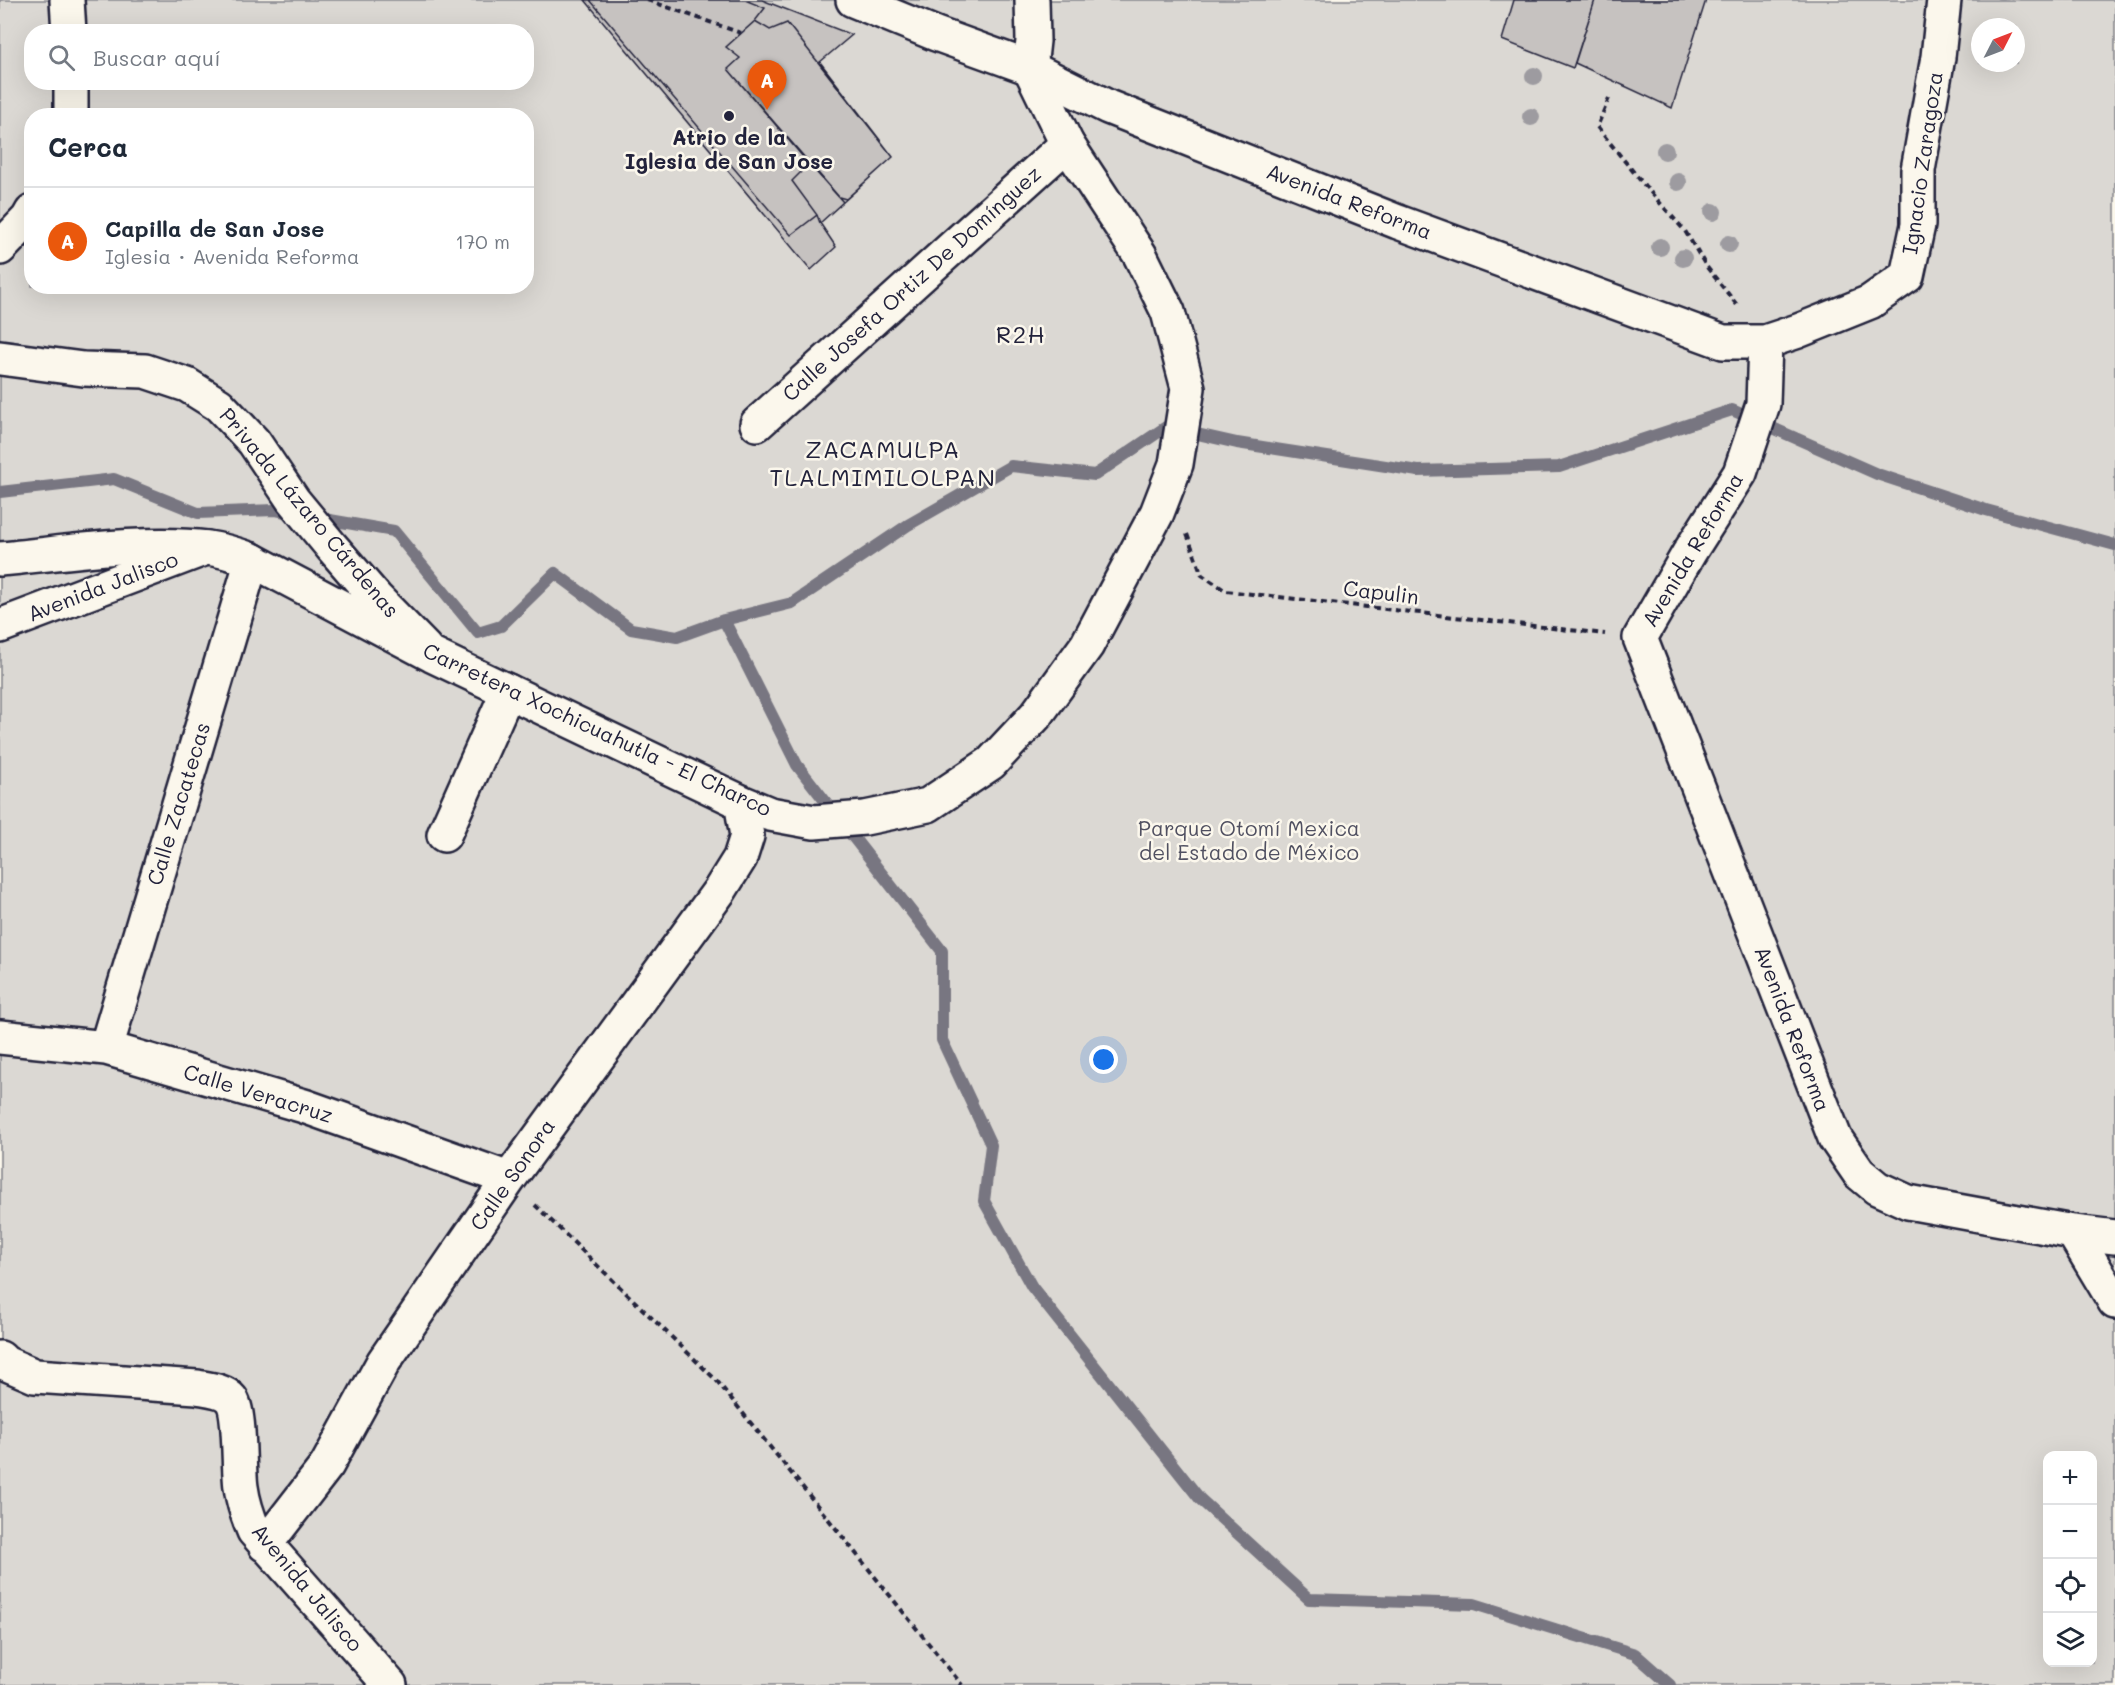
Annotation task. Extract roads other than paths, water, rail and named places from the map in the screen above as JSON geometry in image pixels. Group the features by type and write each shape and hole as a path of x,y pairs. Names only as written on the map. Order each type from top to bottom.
{"street":[{"path":"67,0 68,24"},
{"name":"Avenida Reforma","path":"853,0 936,34 1030,68 1108,107 1398,222 1724,342 1765,342 1763,404 1740,473 1689,553 1640,638 1835,1138 1859,1173 1877,1188 1908,1202 2073,1232 2115,1237"},
{"path":"1030,68 1033,41 1032,0"},
{"name":"Ignacio Zaragoza","path":"1765,342 1870,302 1907,276 1918,225 1918,170 1938,57 1944,0"},
{"name":"Carretera Xochicuahutla - El Charco","path":"0,559 139,546 206,548 252,560 432,655 756,808 814,822 865,818 928,804 990,763 1037,714 1087,645 1157,513 1176,464 1188,388 1168,312 1140,255 1067,144 1030,68"},
{"path":"71,90 71,108"},
{"name":"Calle Josefa Ortiz De Domínguez","path":"757,424 1067,144"},
{"path":"0,248 24,223"},
{"name":"Privada Lázaro Cárdenas","path":"0,358 83,369 145,371 187,385 219,405 254,442 293,500 331,546 376,598 432,655"},
{"name":"Avenida Jalisco","path":"0,626 206,548"},
{"name":"Calle Zacatecas","path":"106,1048 252,560"},
{"path":"444,835 508,691"},
{"name":"Calle Sonora","path":"265,1545 327,1465 384,1360 508,1179 720,890 740,858 756,808"},
{"name":"Calle Veracruz","path":"0,1037 106,1048 304,1106 508,1179"},
{"path":"2073,1232 2115,1302"},
{"name":"Avenida Jalisco","path":"0,1358 34,1376 197,1386 220,1392 231,1398 236,1411 241,1488 247,1517 254,1532 390,1685"}],"waterway":[{"path":"318,518 394,531 478,633 501,626 555,573 631,629 677,637 724,620 792,603 908,525 1011,466 1095,475 1166,427 1237,443 1418,471 1559,467 1732,410 1877,474 1986,510 2115,545"},
{"path":"0,492 114,479 198,513 275,510 294,514"},
{"path":"724,620 797,765 942,951 942,1040 991,1145 984,1201 1032,1287 1200,1499 1309,1599 1474,1604 1635,1654 1670,1685"}],"place":[{"name":"Capilla de San Jose","path":"767,110"},
{"name":"Atrio de la Iglesia de San Jose","path":"729,116"}],"district":[{"name":"R2H","path":"1021,335"},
{"name":"ZACAMULPA TLALMIMILOLPAN","path":"883,464"}],"park label":[{"name":"Parque Otomí Mexica del Estado de México","path":"1249,841"}]}
